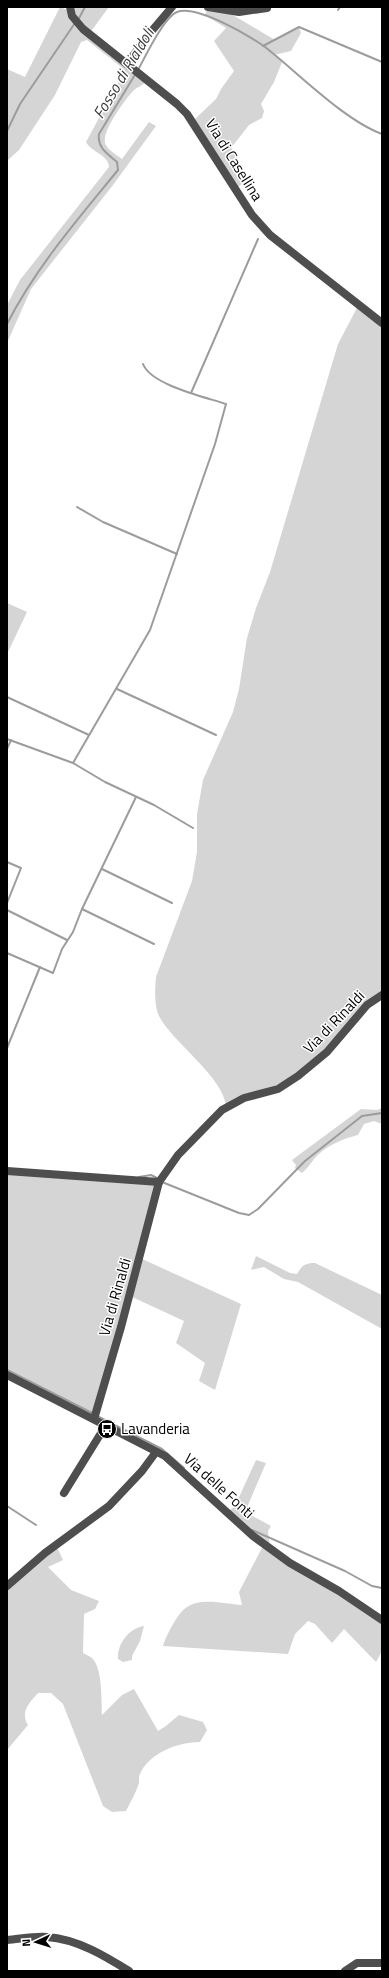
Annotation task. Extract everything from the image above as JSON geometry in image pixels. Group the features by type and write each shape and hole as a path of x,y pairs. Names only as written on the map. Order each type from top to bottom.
{"street":[{"path":"129,66 150,33 172,7"},
{"path":"208,7 238,12 267,8"},
{"name":"Via di Casellina","path":"70,10 83,29 187,114 252,215 270,235 382,323"},
{"name":"Via di Rinaldi","path":"94,1419 125,1314 159,1182 178,1155 222,1110 244,1098 278,1089 298,1076 327,1052 367,1005 382,995"},
{"path":"7,1171 159,1182"},
{"name":"Via delle Fonti","path":"7,1375 165,1456 253,1536 290,1563 339,1591 382,1620"},
{"path":"64,1493 106,1425"},
{"path":"7,1586 45,1553 109,1506 142,1471 156,1452"},
{"path":"7,1940 47,1937 76,1944 105,1956 129,1971"},
{"path":"345,1971 357,1963 382,1963"}],"shaded area":[{"path":"60,7 70,11 70,7 109,7 89,34 148,80 133,91 109,125 105,140 107,147 122,159 149,122 156,126 113,185 31,289 7,343 7,305 20,280 109,167 106,159 86,142 125,70 87,40 81,42 55,95 19,150 7,161 7,69 25,77"},
{"path":"208,7 221,8 275,40 299,27 301,33 291,51 274,55 282,62 274,82 261,104 264,111 262,118 249,125 231,148 238,157 237,163 245,181 236,189 193,121 216,99 221,89 234,71 214,41 226,28 205,15"},
{"path":"359,304 382,323 382,995 298,1076 226,1107 223,1096 217,1084 208,1072 175,1037 159,1016 157,1012 155,991 156,977 192,881 197,852 197,814 203,780 233,712 239,689 247,638 256,608 270,572 338,344"},
{"path":"7,603 27,612 7,654"},
{"path":"382,1108 382,1124 374,1121 364,1124 358,1135 340,1141 323,1150 302,1173 295,1168 296,1165 292,1160 361,1109 377,1110"},
{"path":"7,1171 159,1182 140,1258 241,1304 215,1390 199,1381 205,1363 176,1343 184,1321 130,1296 94,1419 7,1375"},
{"path":"256,1256 290,1273 297,1274 304,1266 315,1263 382,1295 382,1329 298,1282 284,1279 264,1267 251,1270"},
{"path":"256,1460 266,1463 245,1512 271,1526 268,1531 270,1548 382,1620 382,1651 376,1662 344,1629 332,1643 315,1624 308,1621 295,1634 288,1654 163,1646 176,1619 187,1607 199,1602 242,1605 239,1592 264,1544 226,1513 235,1506"},
{"path":"56,1545 63,1560 48,1567 71,1590 99,1601 95,1609 84,1614 83,1653 92,1658 98,1669 101,1685 102,1715 122,1695 134,1689 158,1731 179,1715 203,1722 207,1730 200,1742 183,1744 165,1750 150,1760 139,1775 139,1784 126,1811 112,1812 103,1806 63,1704 51,1693 38,1693 32,1700 25,1712 28,1725 7,1750 7,1586"},
{"path":"144,1626 140,1641 132,1656 132,1660 123,1662 118,1659 118,1653 125,1638 133,1630"}],"waterway":[{"path":"78,20 85,7"},
{"name":"Fosso di Rialdoli","path":"138,70 155,38 166,21 172,15 177,12 186,11 197,13 211,17 252,38 339,109 368,128 382,134"},
{"path":"7,131 20,104 75,23"},
{"path":"263,46 299,27 382,62"},
{"name":"Fosso di Rialdoli","path":"7,324 18,303 44,263 118,170 117,162 101,147 99,134 136,73"},
{"path":"191,393 258,239"},
{"path":"73,763 150,630 215,444 226,404 167,384 156,378 143,364"},
{"path":"77,507 103,522 177,554"},
{"name":"Fosso di Rialdoli","path":"7,566 7,571"},
{"path":"117,689 216,735"},
{"path":"7,697 89,735"},
{"path":"7,739 73,763 105,782 154,805 193,828"},
{"path":"7,749 11,740"},
{"path":"7,953 53,973 62,949 73,932 82,909 136,797"},
{"path":"7,862 21,868 7,903"},
{"path":"102,869 172,903"},
{"path":"82,909 154,944"},
{"path":"7,910 67,940"},
{"path":"7,1048 40,967"},
{"path":"162,1182 239,1213 249,1215 258,1209 305,1161 362,1116 382,1113"},
{"path":"139,1177 151,1175 159,1179"},
{"path":"7,1370 94,1414"},
{"path":"97,1416 162,1449 184,1468"},
{"path":"7,1506 36,1525"},
{"path":"252,1530 345,1571 372,1586 382,1588"}],"place":[{"name":"Lavanderia","path":"107,1429"}]}
